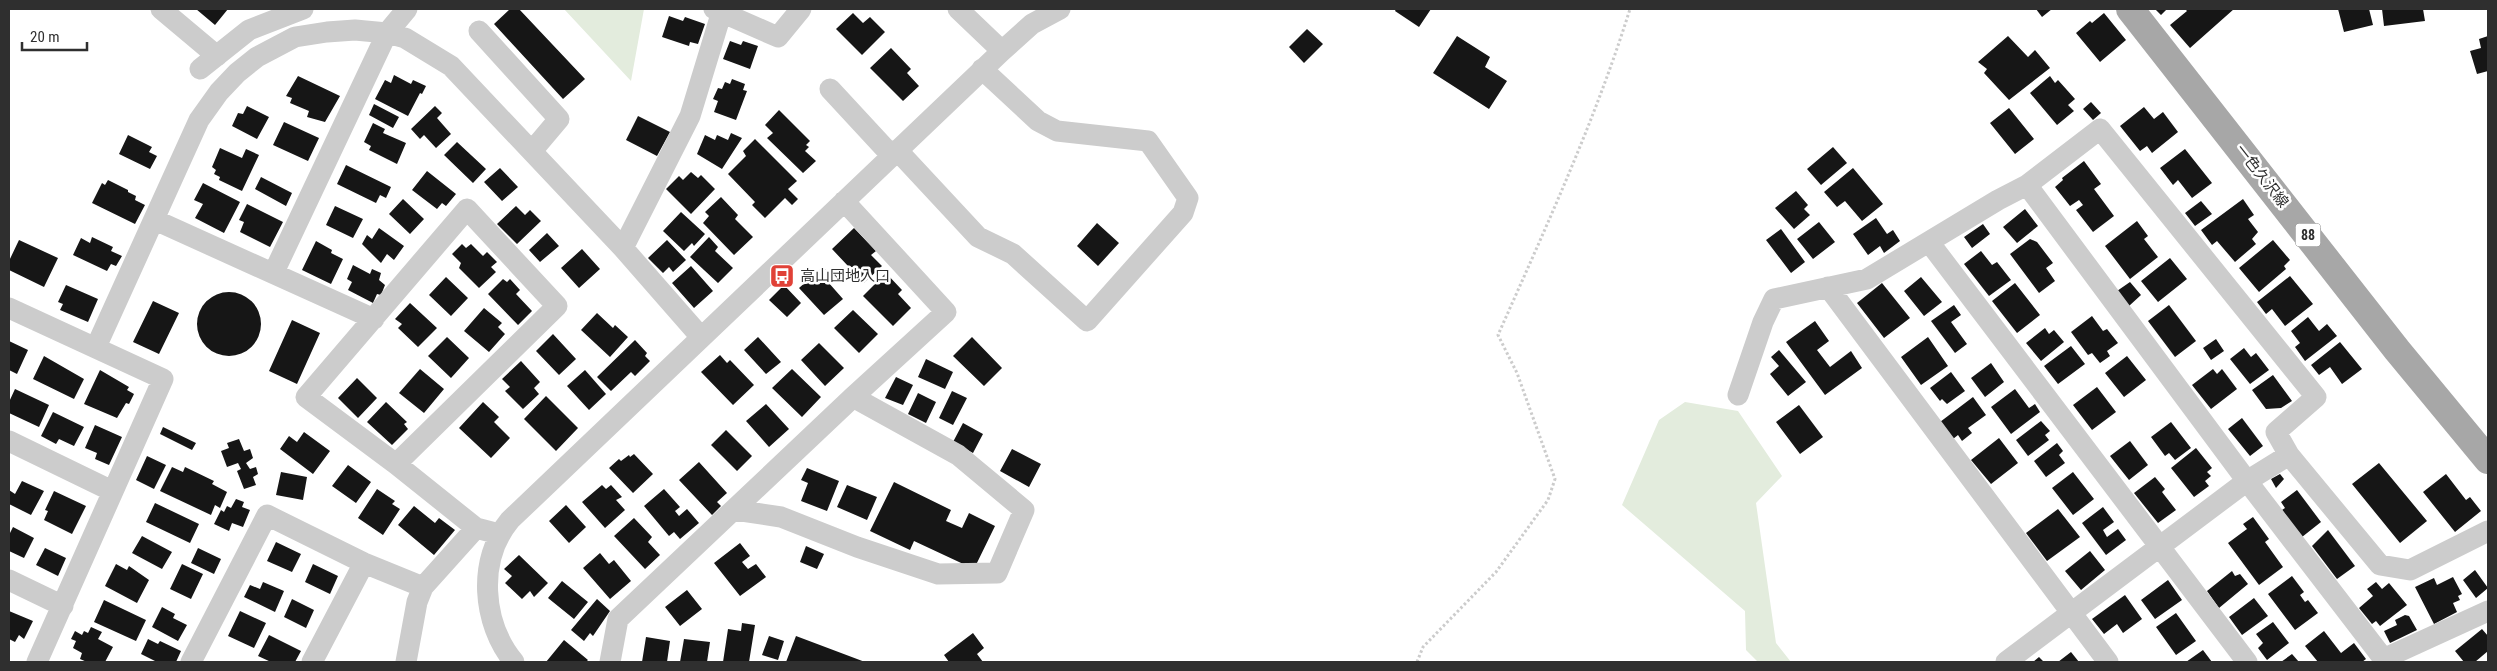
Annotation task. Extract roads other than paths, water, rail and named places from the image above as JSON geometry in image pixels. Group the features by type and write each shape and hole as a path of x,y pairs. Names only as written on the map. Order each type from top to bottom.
{"main road":[{"name":"一色久沢線","path":"2130,9 2397,350 2488,460"}],"street":[{"path":"161,9 217,56"},
{"path":"200,69 249,30 301,9"},
{"path":"274,272 387,33 407,9"},
{"path":"623,248 690,116 718,10 778,37 801,9"},
{"path":"958,9 1002,51"},
{"path":"514,662 493,628 487,577 489,560 498,534 517,513 700,336 844,202 982,69 1032,24 1060,9"},
{"path":"96,347 199,120 219,92 257,56 295,37 355,30 387,33 405,38 451,66 623,248 700,336"},
{"path":"479,31 559,119 532,151"},
{"path":"830,89 978,236 1013,254 1087,321 1183,212 1188,198 1148,141 1057,131 1038,121 982,69"},
{"path":"1738,395 1763,322 1774,299 1866,279 2027,184 2100,128 2316,397 2276,432 2289,455 2380,565 2410,570 2488,531"},
{"path":"2027,184 2247,481 2384,661 2488,611"},
{"path":"610,662 618,619 853,396 946,312 844,202"},
{"path":"396,464 557,306 467,209 306,397 396,464 476,528 498,534"},
{"path":"155,220 274,272 374,319"},
{"path":"1929,242 2247,662"},
{"path":"1828,287 2108,662"},
{"path":"9,308 163,379 37,662"},
{"path":"735,510 781,517 938,574 996,573 1024,510 958,455 853,396"},
{"path":"9,441 112,491"},
{"path":"2006,662 2247,481 2289,455"},
{"path":"191,662 267,514 364,563 423,587"},
{"path":"406,662 417,602 423,587 476,528"},
{"path":"312,662 364,563"},
{"path":"9,580 63,606"}],"place":[{"name":"高山団地入口","path":"782,276"}]}
